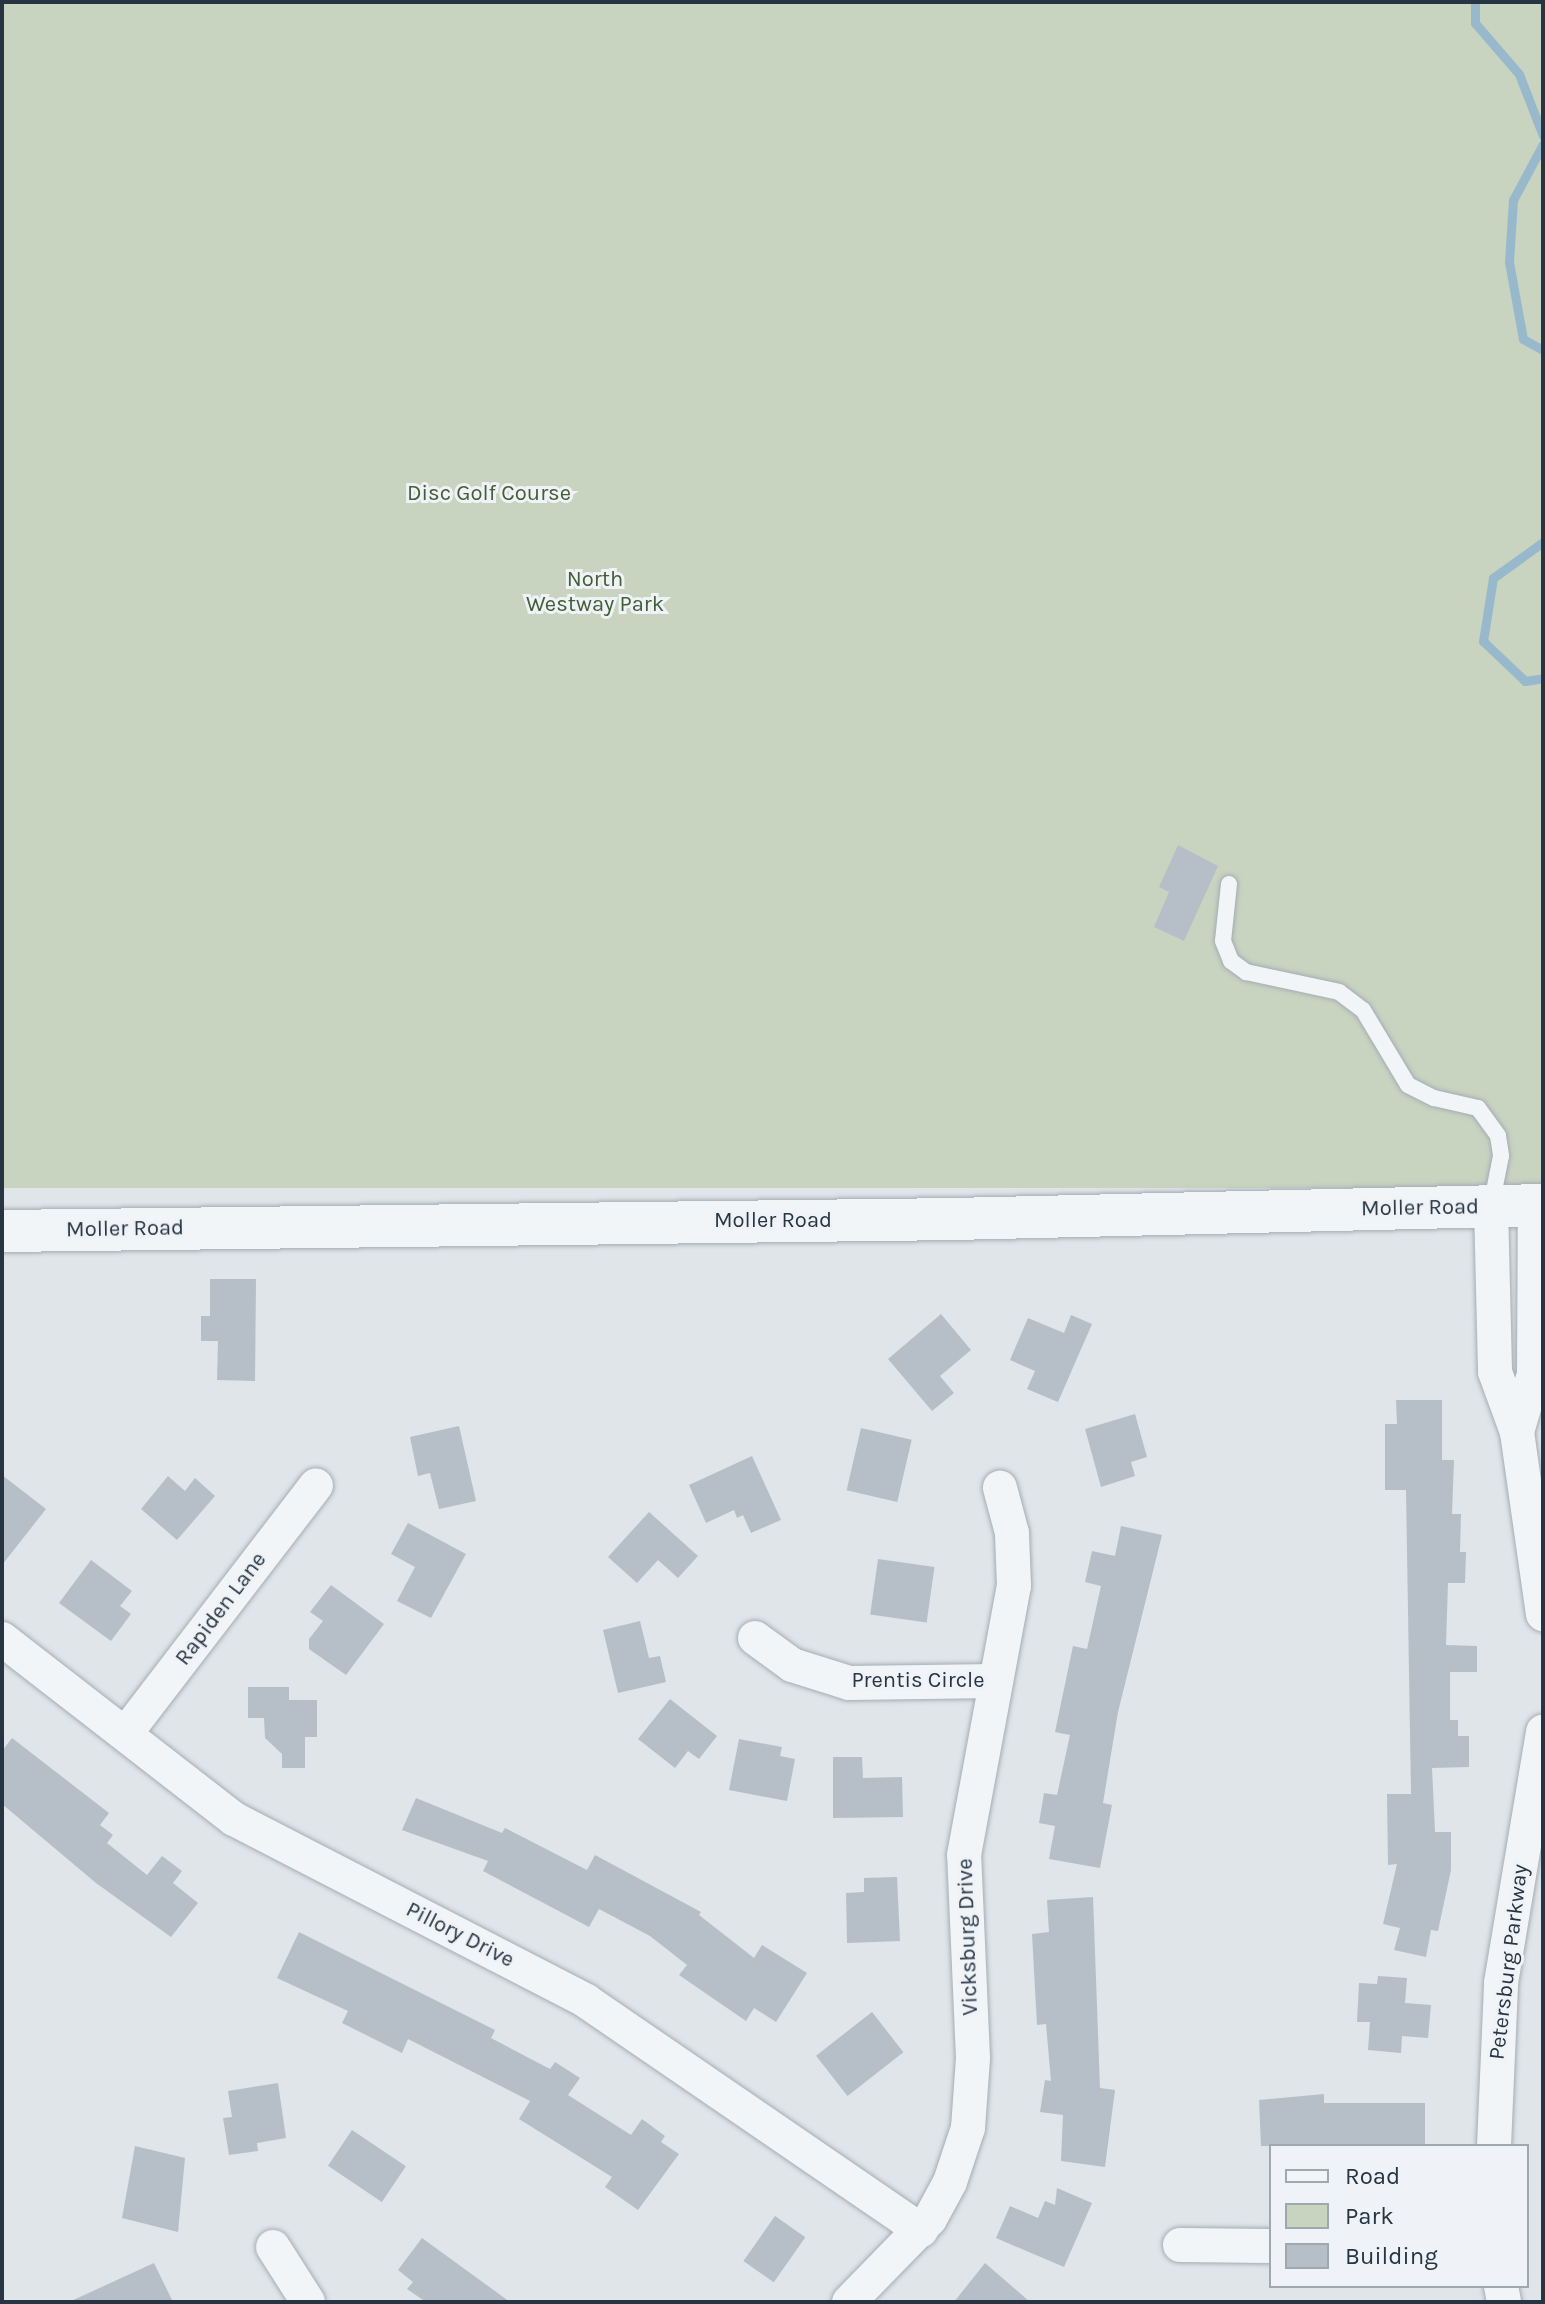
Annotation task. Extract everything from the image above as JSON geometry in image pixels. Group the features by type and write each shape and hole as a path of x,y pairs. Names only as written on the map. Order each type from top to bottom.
{"street":[{"name":"Moller Road","path":"2,1231 1539,1205"},
{"path":"1517,1432 1534,1374 1539,1205"},
{"path":"1491,1206 1495,1372 1517,1432 1543,1614"},
{"name":"Rapiden Lane","path":"126,1733 316,1485"},
{"name":"Vicksburg Drive","path":"849,2302 921,2230 950,2182 972,2100 964,1855 1014,1586 1012,1533 1000,1488"},
{"name":"Prentis Circle","path":"755,1638 792,1665 849,1683 996,1681"},
{"name":"Pillory Drive","path":"2,1639 234,1819 570,1992 649,2040 921,2230"},
{"name":"Petersburg Parkway","path":"1494,2144 1501,1983 1543,1731"},
{"path":"1180,2245 1269,2246"},
{"path":"273,2247 308,2302"}],"lane":[{"path":"1229,884 1223,941 1231,961 1246,972 1339,992 1363,1010 1408,1085 1434,1098 1478,1108 1498,1136 1501,1156 1491,1206"}],"green space":[{"name":"North Westway Park","path":"2,2 1543,2 1543,1188 2,1188"}],"building":[{"path":"1178,845 1218,866 1184,941 1154,927 1169,892 1159,887"},
{"path":"210,1279 256,1279 255,1381 217,1380 218,1341 201,1341 201,1316 210,1316"},
{"path":"941,1314 971,1350 940,1376 954,1393 932,1411 888,1359"},
{"path":"1071,1315 1092,1324 1058,1402 1027,1389 1035,1371 1010,1360 1028,1318 1064,1333"},
{"path":"1396,1400 1442,1400 1442,1460 1454,1460 1452,1514 1461,1514 1460,1552 1466,1552 1465,1583 1448,1583 1446,1645 1477,1646 1477,1672 1450,1672 1450,1720 1458,1720 1458,1736 1469,1736 1469,1767 1432,1768 1435,1832 1451,1832 1451,1870 1438,1931 1431,1930 1426,1957 1394,1950 1400,1928 1383,1924 1397,1864 1388,1865 1387,1794 1411,1794 1406,1490 1385,1490 1385,1424 1397,1424"},
{"path":"1135,1414 1147,1457 1131,1462 1135,1476 1101,1487 1085,1429"},
{"path":"459,1426 476,1501 439,1509 430,1473 418,1476 410,1437"},
{"path":"861,1428 912,1440 897,1502 847,1490"},
{"path":"752,1456 781,1520 751,1533 743,1515 737,1518 734,1510 706,1523 689,1485"},
{"path":"2,1475 46,1509 2,1565"},
{"path":"168,1476 185,1491 195,1478 215,1496 177,1540 141,1509"},
{"path":"649,1512 698,1556 678,1578 658,1560 637,1583 608,1557"},
{"path":"408,1523 466,1554 431,1618 397,1601 415,1567 391,1554"},
{"path":"1121,1526 1162,1535 1118,1712 1103,1803 1112,1805 1100,1868 1049,1859 1055,1826 1039,1823 1044,1793 1057,1795 1070,1735 1055,1732 1073,1646 1087,1649 1101,1586 1085,1582 1092,1551 1115,1556"},
{"path":"878,1559 934,1567 927,1622 870,1614"},
{"path":"91,1560 132,1591 120,1606 131,1614 111,1641 59,1603"},
{"path":"331,1585 384,1624 346,1675 309,1649 309,1639 323,1621 310,1612"},
{"path":"640,1621 649,1658 660,1656 666,1682 618,1693 603,1630"},
{"path":"248,1687 289,1687 289,1700 317,1700 317,1737 305,1737 305,1768 282,1768 282,1754 265,1738 264,1718 248,1718"},
{"path":"670,1699 717,1736 699,1759 688,1751 675,1768 638,1739"},
{"path":"12,1738 109,1813 100,1825 113,1835 107,1843 147,1875 162,1856 182,1871 173,1883 198,1903 171,1937 96,1883 2,1804 2,1751"},
{"path":"739,1739 782,1747 780,1756 795,1759 787,1801 729,1790"},
{"path":"833,1757 862,1757 863,1778 902,1777 903,1817 833,1818"},
{"path":"416,1798 502,1833 505,1828 587,1870 595,1855 701,1912 699,1915 754,1958 762,1945 807,1973 776,2022 754,2008 746,2021 679,1975 687,1965 650,1936 599,1909 589,1927 483,1871 488,1861 402,1830"},
{"path":"897,1877 900,1941 847,1943 846,1893 864,1892 864,1878"},
{"path":"1093,1897 1100,2088 1115,2090 1105,2167 1061,2161 1063,2115 1040,2112 1045,2080 1051,2081 1046,2024 1037,2025 1032,1934 1049,1932 1047,1900"},
{"path":"299,1932 495,2030 491,2038 550,2069 555,2062 580,2078 568,2095 631,2135 642,2119 665,2136 661,2142 679,2154 638,2210 605,2187 612,2177 519,2119 530,2101 408,2039 402,2053 342,2023 348,2011 277,1978"},
{"path":"1378,1976 1407,1978 1405,2003 1431,2005 1428,2038 1402,2036 1401,2053 1368,2050 1370,2022 1357,2022 1359,1983 1377,1984"},
{"path":"872,2012 903,2052 847,2096 816,2056"},
{"path":"278,2083 286,2138 257,2143 258,2151 229,2155 223,2118 232,2117 228,2091"},
{"path":"1324,2094 1324,2103 1425,2103 1425,2144 1261,2146 1259,2100"},
{"path":"352,2130 406,2166 382,2202 328,2166"},
{"path":"135,2146 185,2158 178,2232 122,2218"},
{"path":"1057,2188 1092,2203 1064,2267 996,2238 1010,2206 1038,2218 1045,2201 1055,2205"},
{"path":"775,2216 805,2237 774,2282 743,2261"},
{"path":"422,2238 510,2302 426,2302 407,2289 413,2282 398,2270"},
{"path":"154,2263 173,2302 69,2302"},
{"path":"985,2263 1030,2302 954,2302"}],"waterway":[{"path":"1475,2 1475,23 1519,74 1543,136"},
{"path":"1543,144 1513,200 1509,262 1523,339 1543,350"},
{"path":"1543,542 1493,578 1483,641 1525,681 1543,678"}],"park label":[{"name":"Disc Golf Course","path":"489,494"}]}
